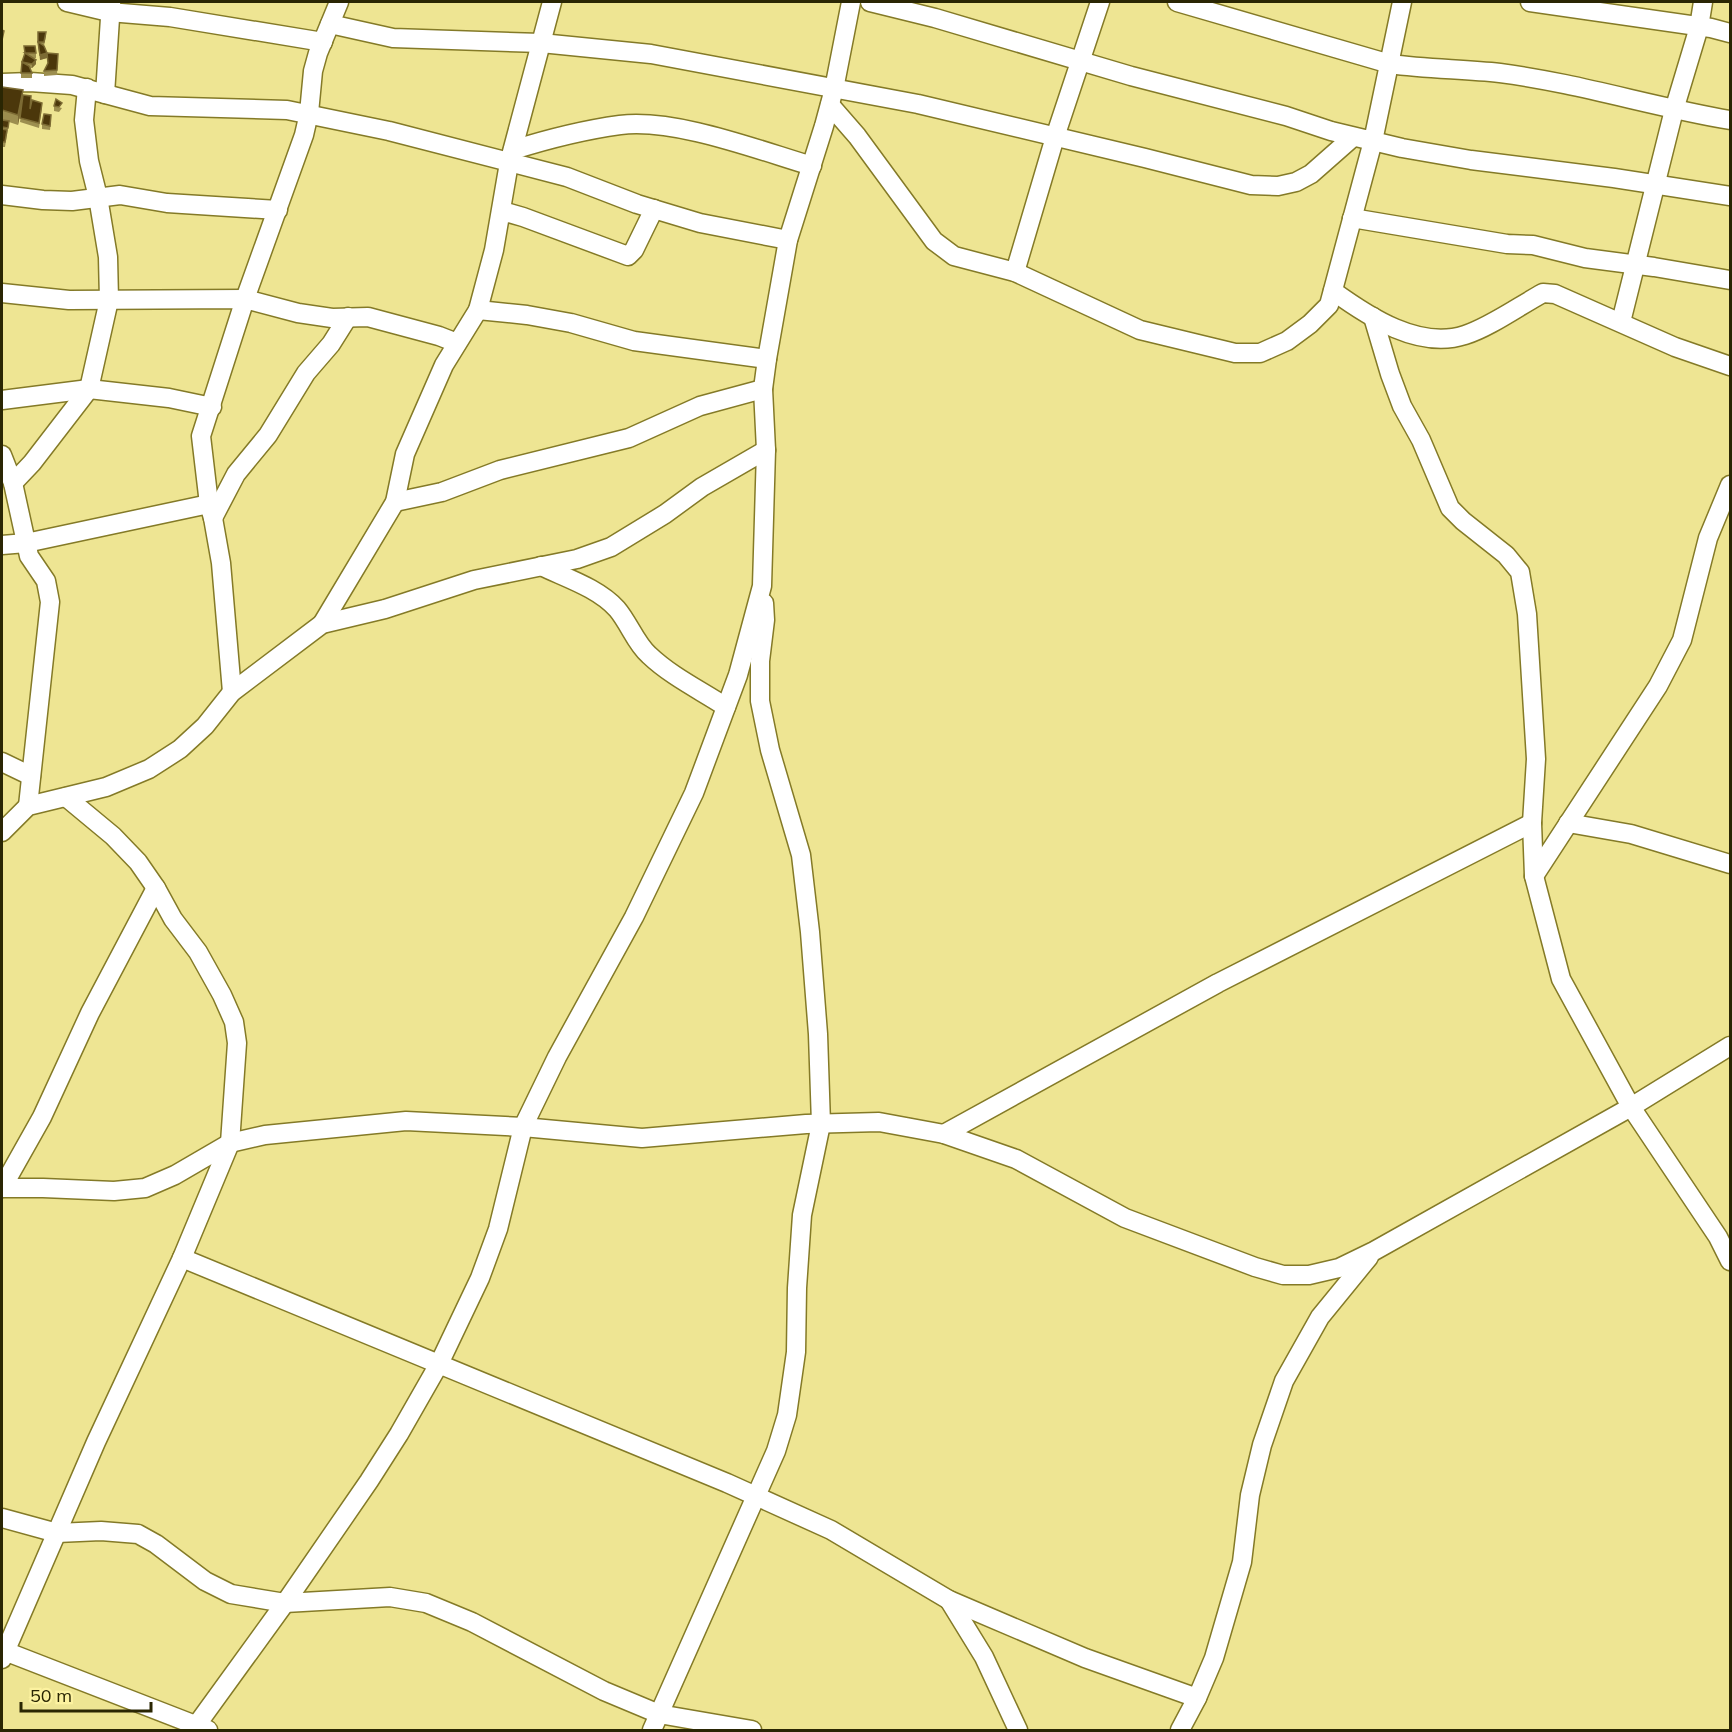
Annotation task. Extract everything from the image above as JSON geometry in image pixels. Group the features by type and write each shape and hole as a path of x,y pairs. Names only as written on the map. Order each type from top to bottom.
{"street":[{"path":"68,2 322,42"},
{"path":"232,692 221,563 201,436 309,113 313,71 322,42 339,2"},
{"path":"2,832 28,806 106,787 157,764 180,749 205,726 232,692 322,624 395,502 405,454 444,365 478,309 494,250 511,156 552,2"},
{"path":"655,1722 776,1451 787,1415 796,1352 796,1288 802,1215 821,1124 818,1034 801,855 770,750 760,701 760,661 765,620 762,586 766,450 763,389 766,359 788,240 832,97 851,2"},
{"path":"870,2 1372,141 1471,160 1731,196"},
{"path":"1015,272 1054,137 1100,2"},
{"path":"1177,2 1239,18 1390,64 1424,69 1499,73 1613,94 1674,110 1731,120"},
{"path":"832,97 856,136 934,241 954,256 1015,272 1140,330 1235,353 1260,353 1287,341 1310,324 1329,305 1372,141 1402,2"},
{"path":"1530,2 1731,33"},
{"path":"1621,322 1674,110 1699,27 1703,2"},
{"path":"105,94 110,7"},
{"path":"330,24 393,38 541,43 651,54 832,97 918,104 1251,185 1278,186 1296,182 1311,174 1353,136"},
{"path":"2,83 30,82 87,88 150,106 287,110 309,113 511,156 654,209 700,223 788,240"},
{"path":"13,483 32,463 89,389 109,300 108,257 98,197 89,161 84,120 87,88"},
{"path":"511,156 558,136 620,125 641,125 684,129 812,166"},
{"path":"2,195 72,201 120,195 167,203 278,210"},
{"path":"502,211 523,216 628,256 634,250 654,209"},
{"path":"1352,219 1507,244 1533,245 1585,258 1731,280"},
{"path":"1333,291 1392,327 1422,337 1445,338 1464,335 1543,293 1555,294 1675,347 1731,366"},
{"path":"2,293 69,300 245,299 298,313 332,318 368,317 457,343"},
{"path":"478,309 571,323 634,340 766,359"},
{"path":"2,545 26,543 211,511 236,474 268,435 306,373 331,344 348,317"},
{"path":"1373,317 1402,406 1421,440 1450,508 1506,555 1520,572 1532,669 1536,759 1532,823 1534,876 1561,979 1630,1107 1718,1237 1731,1262"},
{"path":"2,400 89,389 170,398 212,407"},
{"path":"395,502 442,492 500,470 629,438 700,406 763,389"},
{"path":"322,624 385,609 474,580 577,559 611,547 766,450"},
{"path":"2,455 13,483 29,556 46,581 50,602 28,806"},
{"path":"1534,876 1658,686 1682,640 1708,538 1731,485"},
{"path":"541,566 598,594 616,608 633,629 646,652 661,667 726,707"},
{"path":"66,797 113,836 138,862 173,919 198,952 222,995 234,1022 237,1043 231,1143 182,1258 96,1442 3,1654 199,1729 399,1434 439,1364 480,1278 498,1229 523,1127 557,1057 634,917 694,793 738,675 762,586"},
{"path":"2,762 31,777"},
{"path":"944,1134 1218,983 1532,823"},
{"path":"1568,823 1631,834 1731,864"},
{"path":"156,888 90,1013 42,1117 2,1188 114,1191 145,1188 176,1175 231,1143 265,1135 406,1121 523,1127 642,1138 821,1124 879,1122 944,1134 1016,1159 1125,1218 1265,1270 1283,1275 1309,1275 1339,1268 1374,1251 1630,1107 1731,1046"},
{"path":"1180,1731 1214,1658 1242,1562 1250,1495 1262,1445 1284,1381 1320,1317 1374,1251"},
{"path":"182,1258 755,1495 831,1530 949,1600 1085,1658 1197,1698"},
{"path":"2,1518 57,1533 101,1531 138,1533 205,1581 231,1594 285,1603 390,1597 426,1603 472,1622 604,1691 655,1722 752,1731"},
{"path":"949,1600 984,1657 1017,1731"}],"building":[{"path":"38,32 46,32 44,42 38,42"},
{"path":"38,42 44,46 47,53 40,55"},
{"path":"24,46 35,46 36,53 25,53"},
{"path":"25,53 36,60 32,64 22,62"},
{"path":"47,53 58,54 57,70 44,71 48,63"},
{"path":"22,62 29,66 32,73 21,73"},
{"path":"2,87 23,90 18,115 2,110"},
{"path":"23,95 31,96 30,109 32,100 42,103 39,123 20,118"},
{"path":"56,99 62,103 59,107 54,106"},
{"path":"44,114 51,115 50,126 42,124"},
{"path":"2,120 9,121 8,128 2,127"},
{"path":"2,129 7,130 5,142 2,142"}]}
